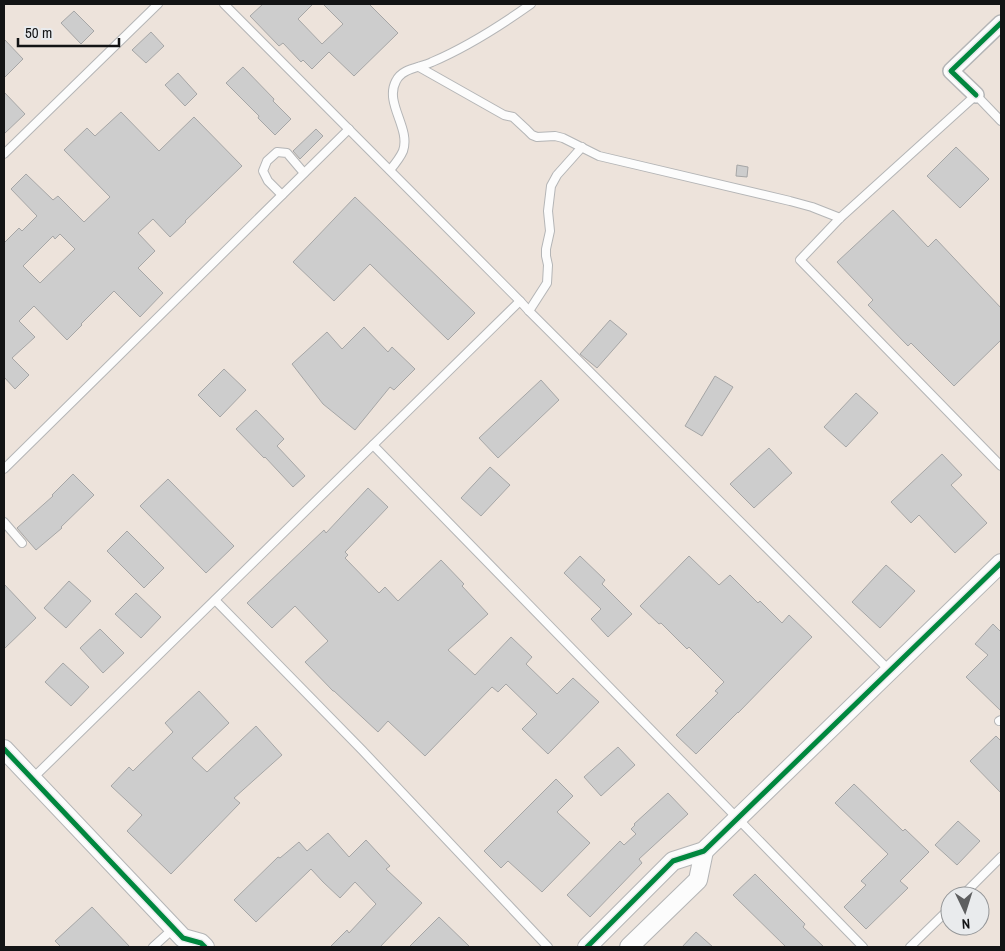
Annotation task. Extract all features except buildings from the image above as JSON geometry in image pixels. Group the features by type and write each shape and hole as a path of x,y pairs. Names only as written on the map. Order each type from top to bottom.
{"street":[{"path":"976,95 951,71 1001,23"},
{"path":"587,947 673,861 704,852 1001,563"},
{"path":"4,749 180,938 201,943 205,947"},
{"path":"629,947 698,880 704,852"}],"lane":[{"path":"4,154 158,4"},
{"path":"224,4 890,671"},
{"path":"390,170 403,152 405,142 393,96 393,88 400,75 405,71 458,51 531,4"},
{"path":"419,67 504,115 513,117 532,135 563,138 599,156 812,207 840,218"},
{"path":"1001,121 976,95 840,218 800,260 1001,466"},
{"path":"4,469 349,129"},
{"path":"529,311 547,283 548,265 546,249 550,232 548,211 551,186 557,175 582,147"},
{"path":"282,195 268,181 263,171 267,161 277,152 287,153 304,173"},
{"path":"32,779 520,301"},
{"path":"373,445 863,947"},
{"path":"4,522 22,543"},
{"path":"215,600 362,750 548,947"},
{"path":"972,886 1001,857"},
{"path":"910,947 940,918"},
{"path":"154,947 180,938"}],"shaded area":[{"path":"4,4 1001,4 1001,947 4,947"}],"cycle path":[{"path":"976,95 951,71 1001,23"},
{"path":"587,947 673,861 704,851 1001,563"},
{"path":"4,749 183,938 201,943 205,947"}]}
